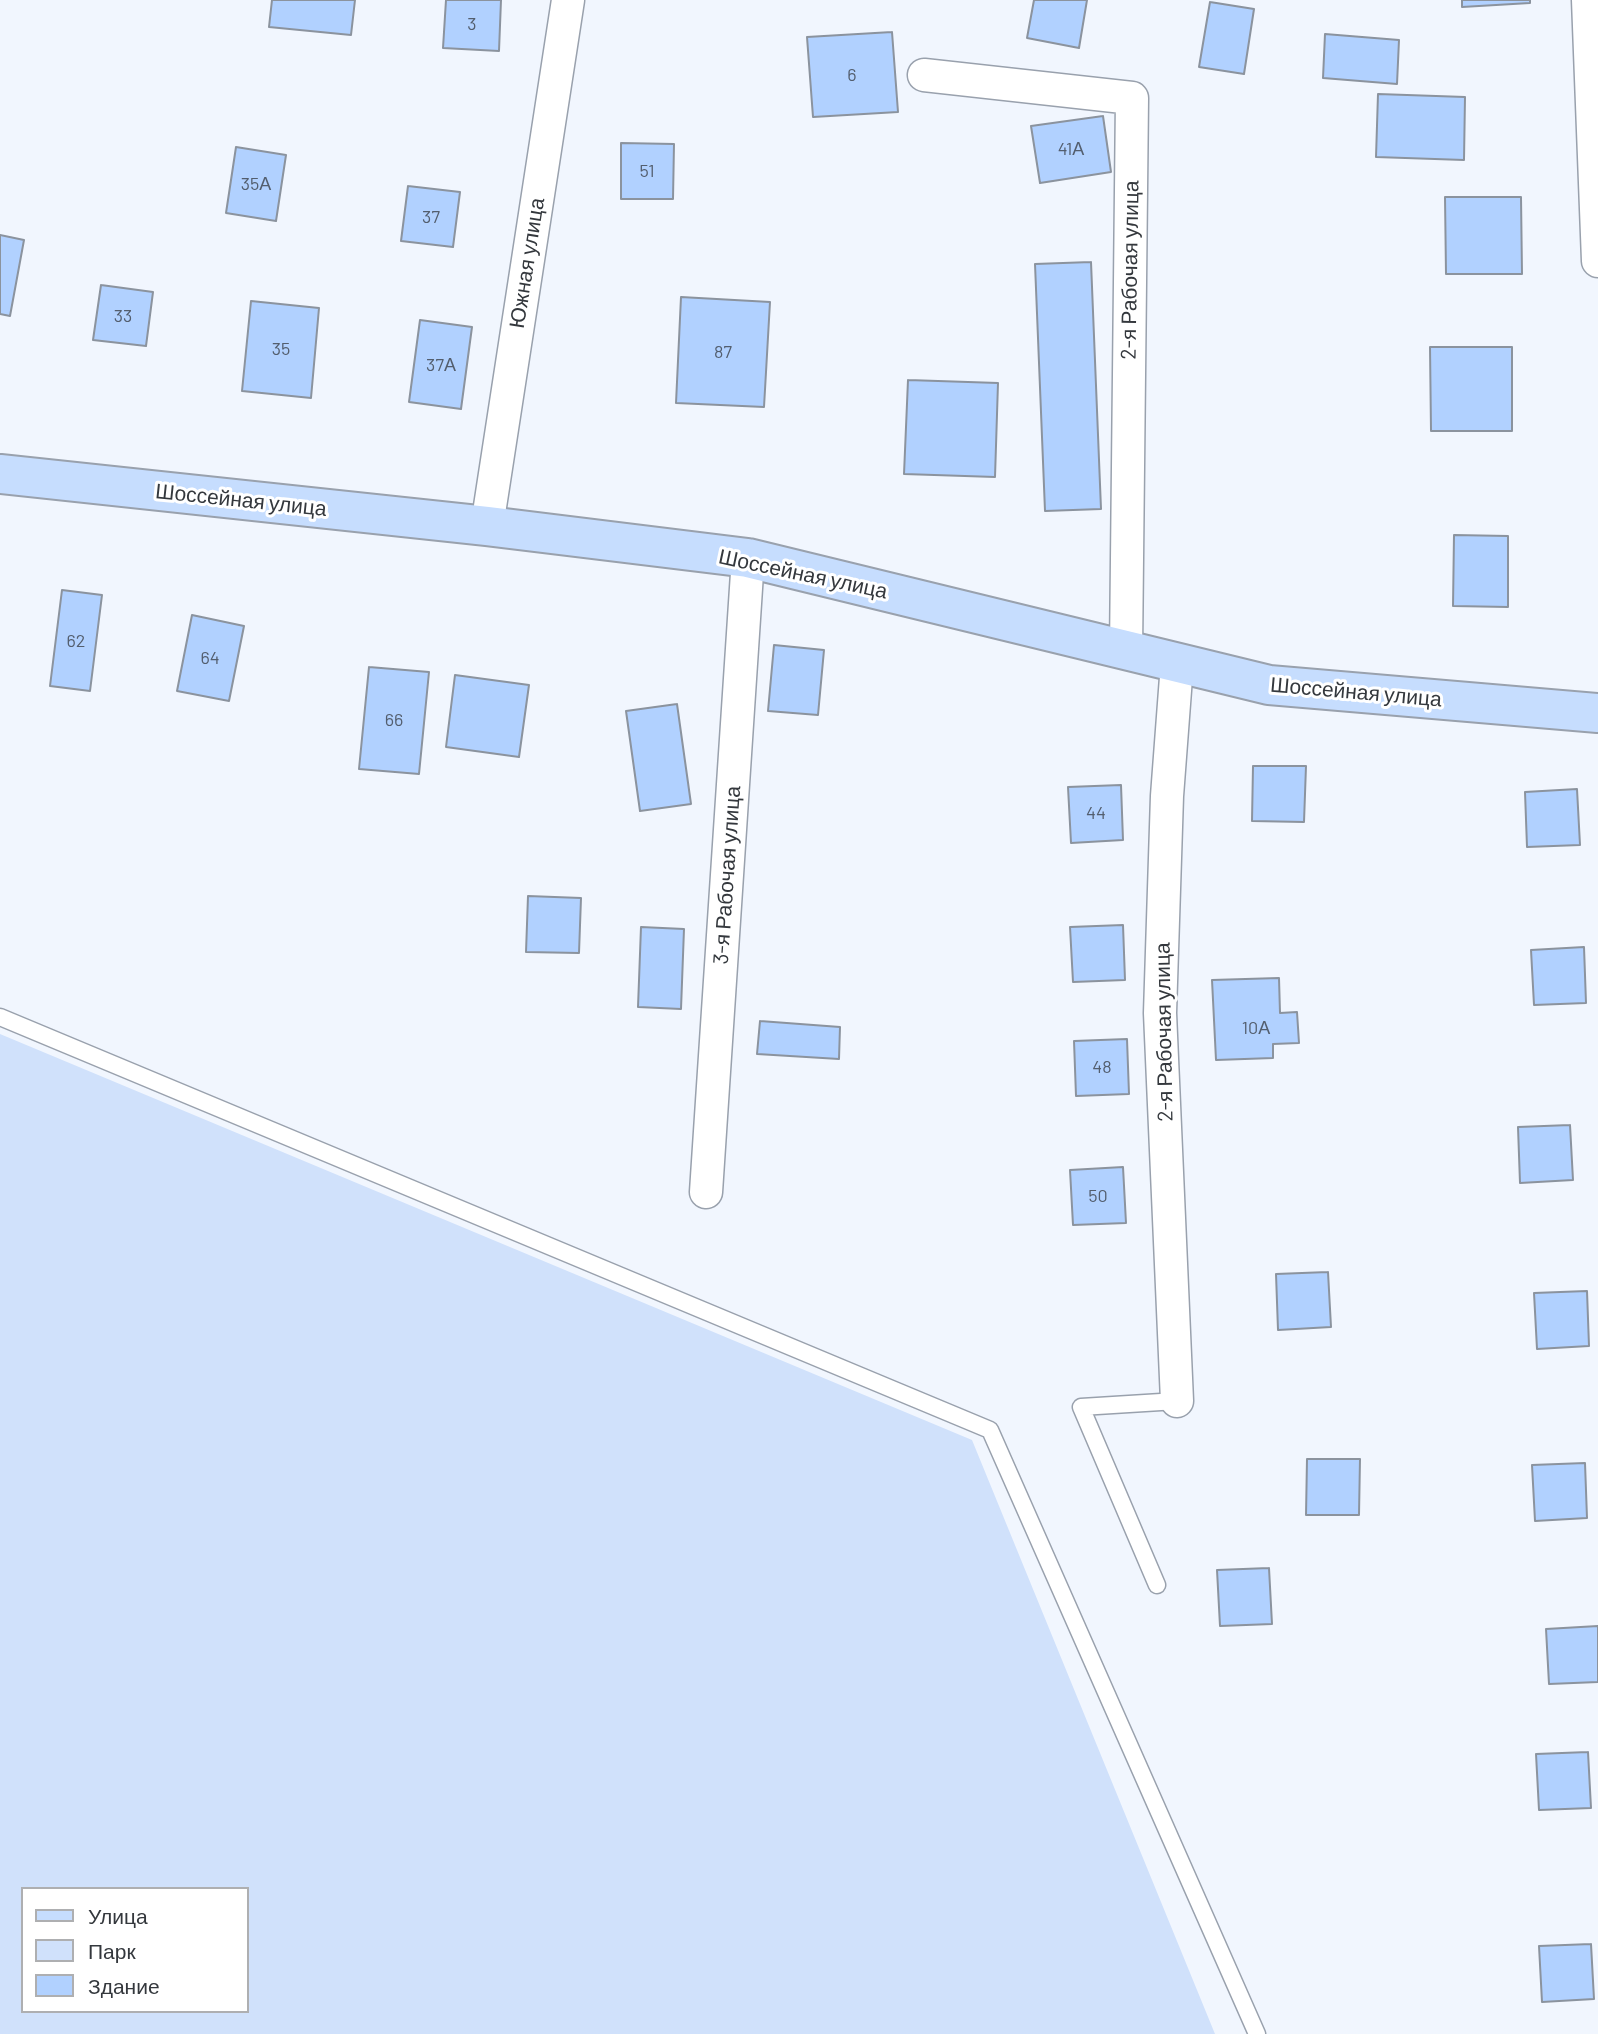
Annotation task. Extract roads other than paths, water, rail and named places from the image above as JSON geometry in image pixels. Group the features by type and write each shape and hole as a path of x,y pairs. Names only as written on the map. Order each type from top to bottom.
{"street":[{"name":"Южная улица","path":"486,526 568,0"},
{"path":"1588,0 1598,261"},
{"name":"2-я Рабочая улица","path":"924,75 1132,98 1126,652"},
{"name":"Шоссейная улица","path":"0,474 486,526 748,558 1269,685 1598,713"},
{"name":"3-я Рабочая улица","path":"706,1192 748,558"},
{"name":"2-я Рабочая улица","path":"1177,664 1167,796 1160,1013 1177,1401"}],"lane":[{"path":"0,1017 990,1430 1257,2034"},
{"path":"1157,1585 1081,1407 1177,1401"}]}
